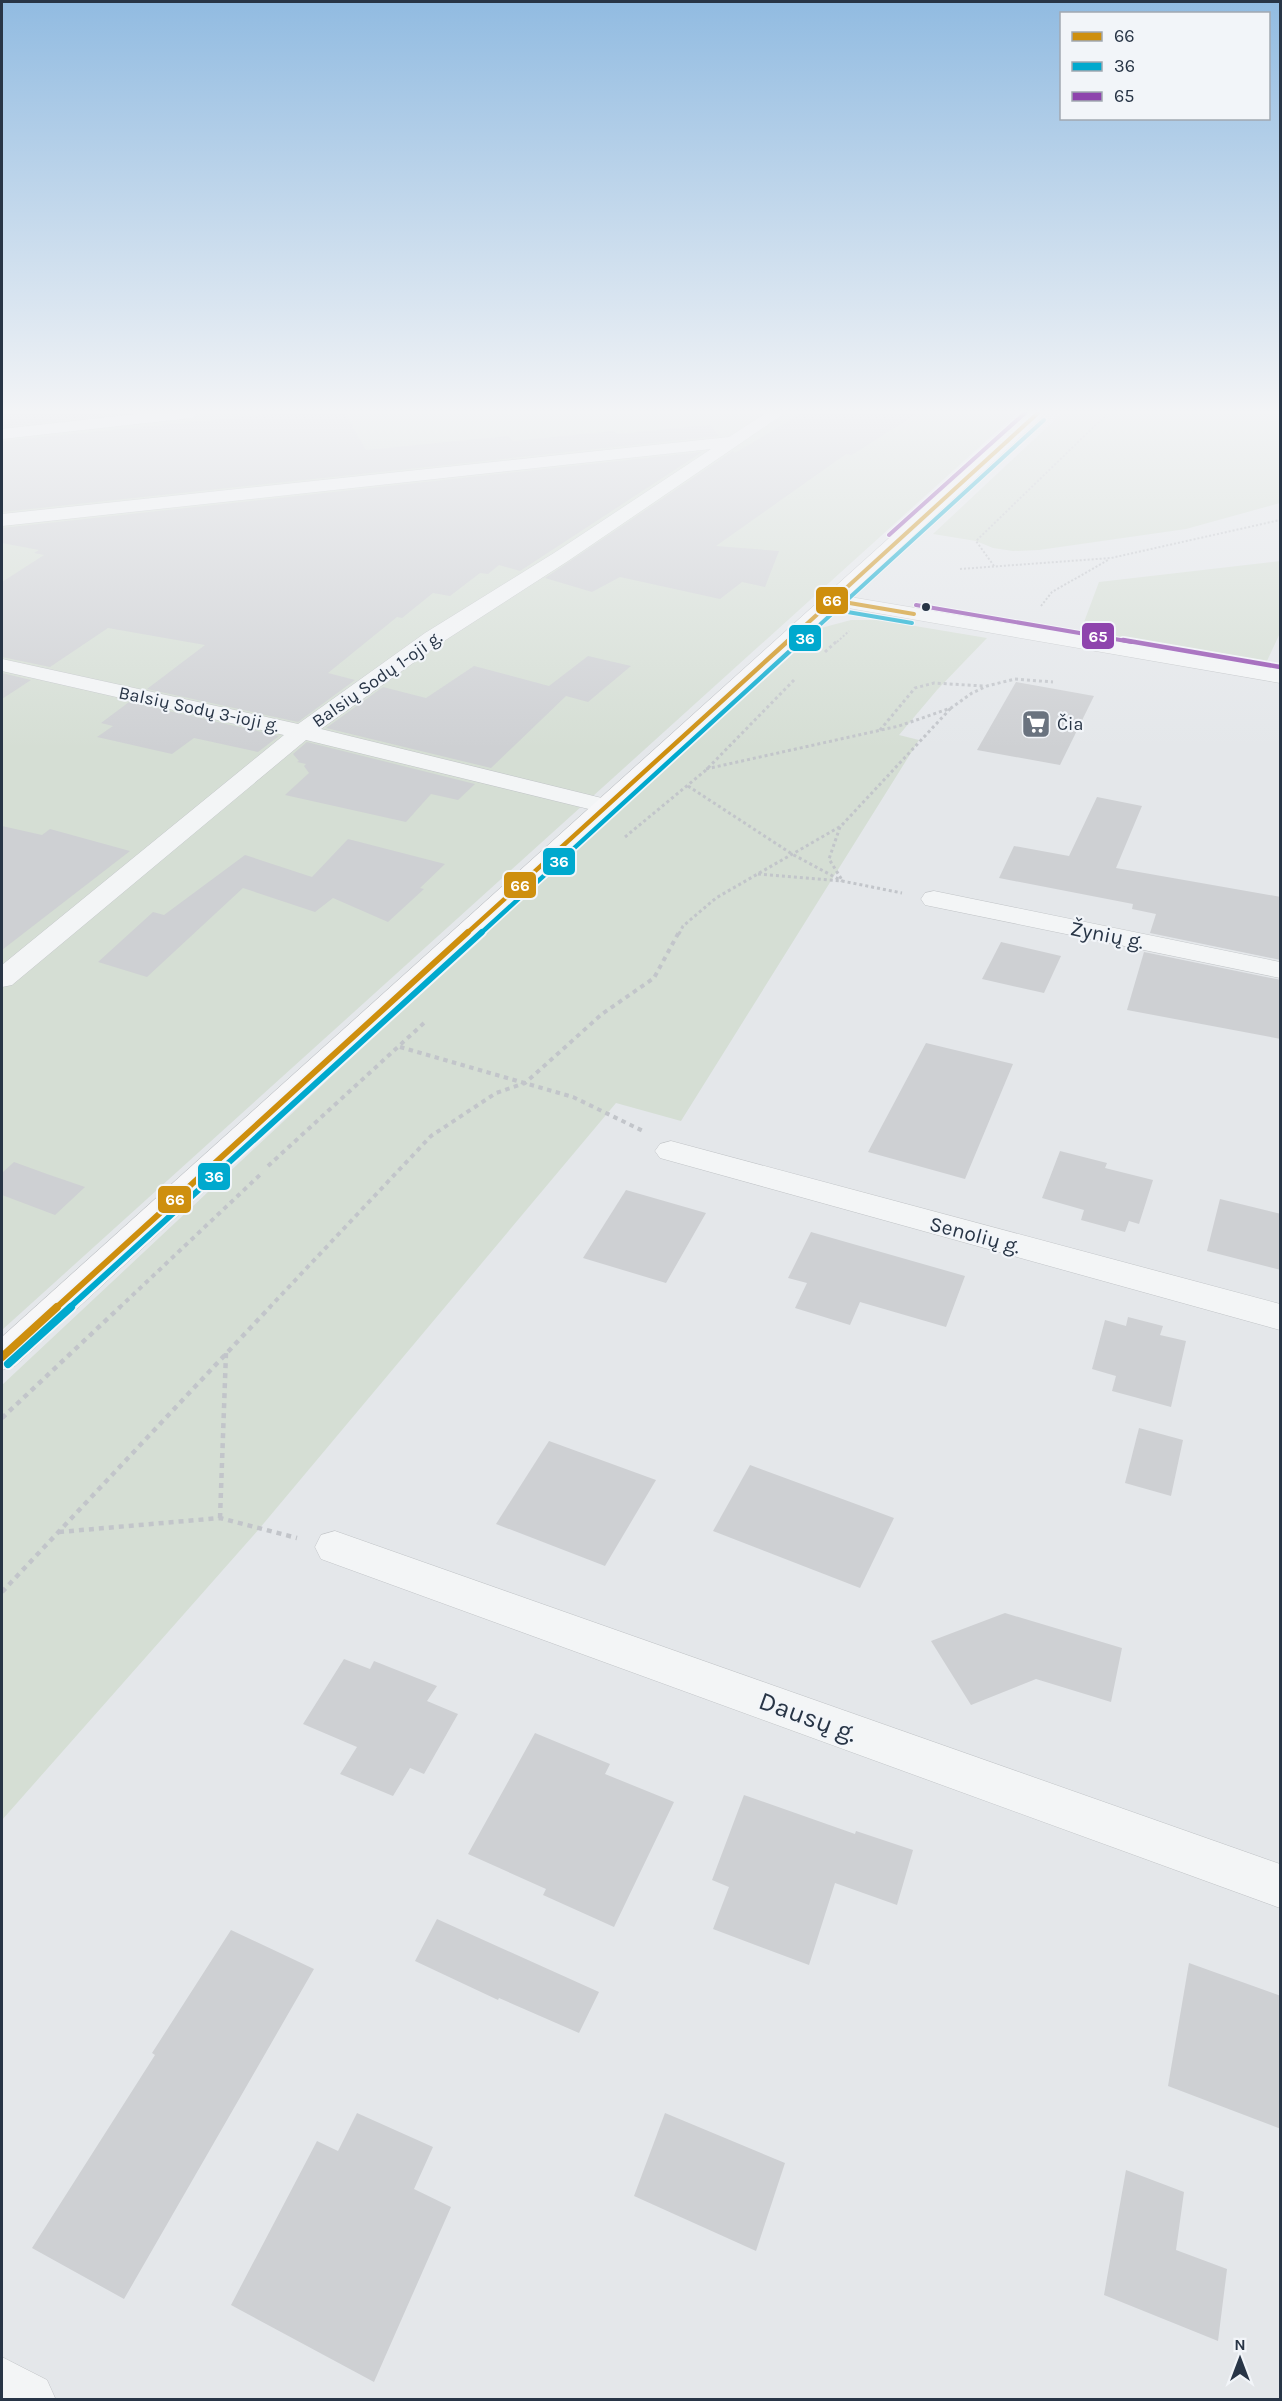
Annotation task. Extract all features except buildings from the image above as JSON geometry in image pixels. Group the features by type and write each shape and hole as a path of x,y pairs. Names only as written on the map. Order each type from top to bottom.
{"main road":[{"path":"2,1357 915,525"}],"street":[{"name":"Balsių Sodų 1-oji g.","path":"2,979 302,732 433,638 608,525"},
{"path":"832,600 1281,676"},
{"name":"Balsių Sodų 3-ioji g.","path":"2,665 302,732 605,806"},
{"name":"Žynių g.","path":"934,899 1281,970"},
{"name":"Senolių g.","path":"671,1151 1281,1317"},
{"name":"Dausų g.","path":"335,1547 1281,1886"},
{"path":"2,2386 27,2400"}],"path":[{"path":"992,525 976,541 994,566"},
{"path":"960,569 1111,558 1258,525"},
{"path":"1021,632 1052,592 1111,558"},
{"path":"2,1592 431,1136 496,1093 525,1083 602,1014 654,978 683,926 716,898 841,826 951,708 972,693 987,686 1015,679 1053,682"},
{"path":"880,730 915,688 934,683 987,686"},
{"path":"706,770 880,730 951,708"},
{"path":"688,786 792,854 842,880"},
{"path":"841,826 829,859 842,880"},
{"path":"758,874 842,880 934,899"},
{"path":"400,1047 573,1097 626,1122 671,1151"},
{"path":"220,1518 226,1353"},
{"path":"58,1532 220,1518 335,1547"}],"shaded area":[{"path":"2,525 893,525 2,1330"},
{"path":"943,525 1200,525 1039,550 1013,551 993,548 976,541 933,534"},
{"path":"1280,561 1280,633 1266,663 1081,630 1099,582"},
{"path":"851,620 879,620 987,638 937,690 899,735 919,740 681,1121 616,1103 259,1529 2,1820 2,1385 491,927 821,628"}],"transit line":[{"name":"65","path":"889,535 900,525"},
{"name":"66","path":"2,1357 915,525"},
{"name":"36","path":"8,1364 929,525"},
{"name":"66","path":"832,600 914,614"},
{"name":"65","path":"916,605 1280,667"},
{"name":"36","path":"830,609 912,623"}],"place":[{"name":"Čia","path":"1036,724"}]}
